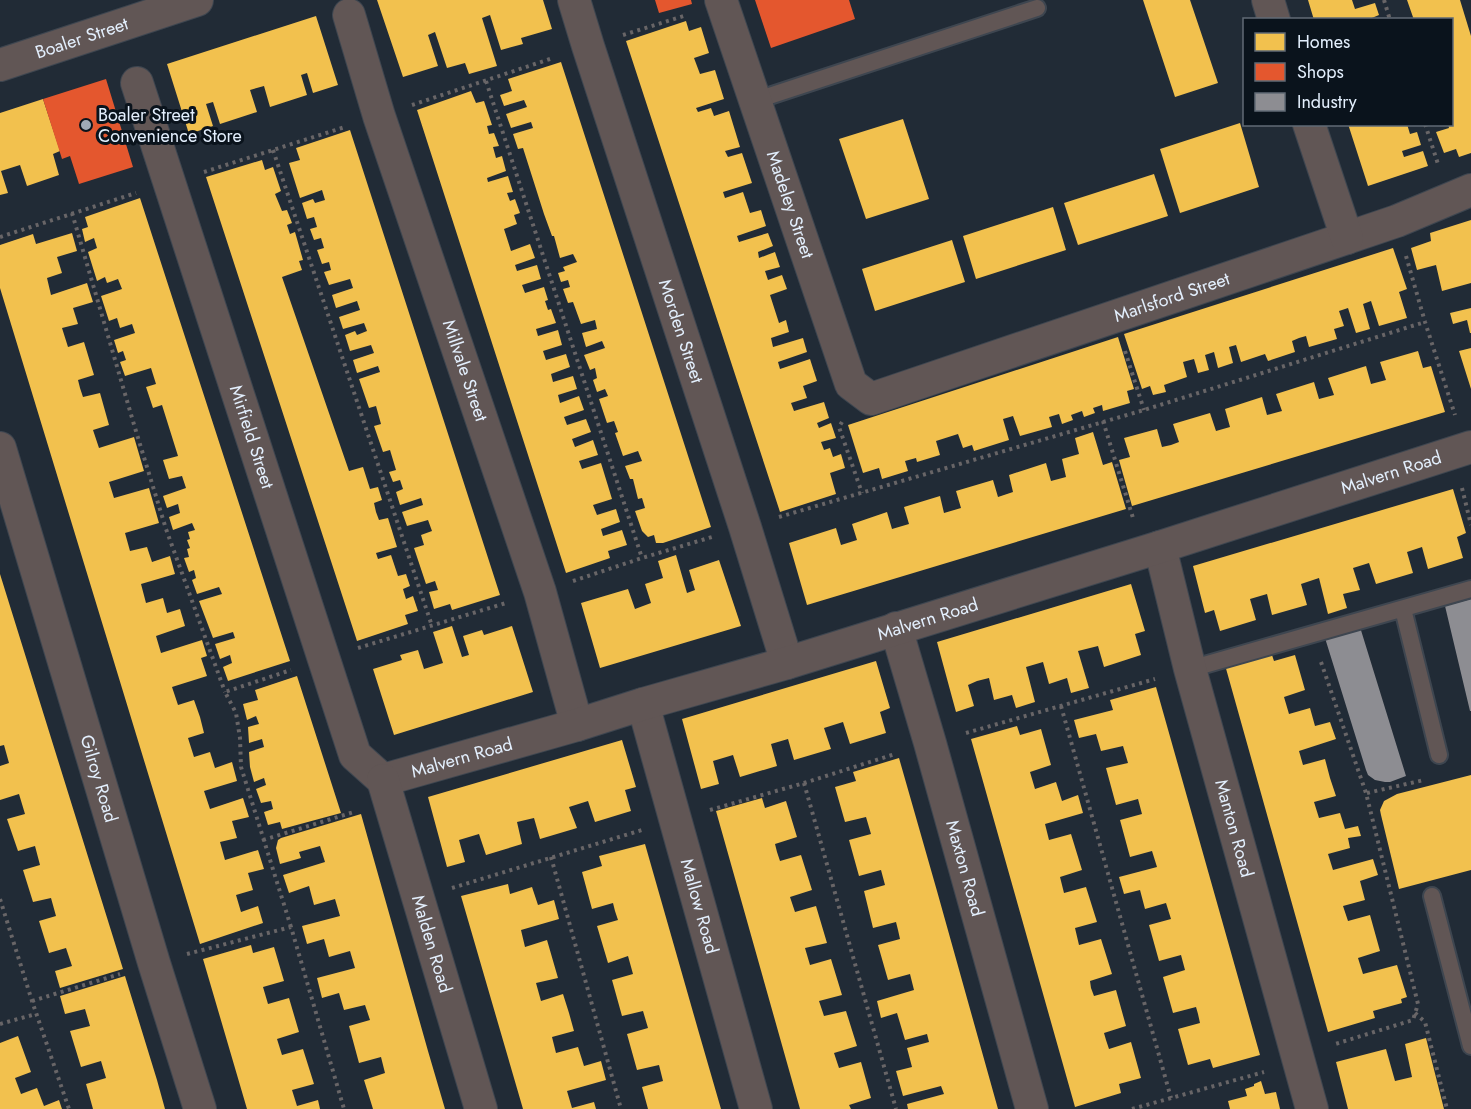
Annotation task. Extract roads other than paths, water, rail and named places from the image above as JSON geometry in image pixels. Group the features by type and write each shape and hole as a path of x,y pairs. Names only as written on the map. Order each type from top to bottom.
{"street":[{"name":"Boaler Street","path":"0,65 197,0"},
{"name":"Morden Street","path":"574,0 787,663"},
{"name":"Madeley Street","path":"721,0 851,384 865,394"},
{"path":"1268,0 1273,18"},
{"name":"Millvale Street","path":"349,15 383,127 540,592 577,725"},
{"name":"Mirfield Street","path":"137,83 355,755 386,790"},
{"path":"1310,126 1347,238"},
{"name":"Marlsford Street","path":"865,394 1115,316 1347,238 1397,221 1471,190"},
{"name":"Gilroy Road","path":"0,448 200,1109"},
{"name":"Malvern Road","path":"386,790 643,704 787,663 1152,550 1468,448"},
{"name":"Manton Road","path":"1152,550 1190,669 1312,1109"},
{"name":"Maxton Road","path":"896,628 1032,1109"},
{"name":"Mallow Road","path":"643,704 756,1109"},
{"name":"Malden Road","path":"386,790 481,1109"}],"lane":[{"path":"754,100 1037,8"},
{"path":"1190,669 1471,589"},
{"path":"1402,609 1439,755"},
{"path":"1432,896 1471,1046"}],"place":[{"name":"Boaler Street Convenience Store","path":"86,125"}]}
